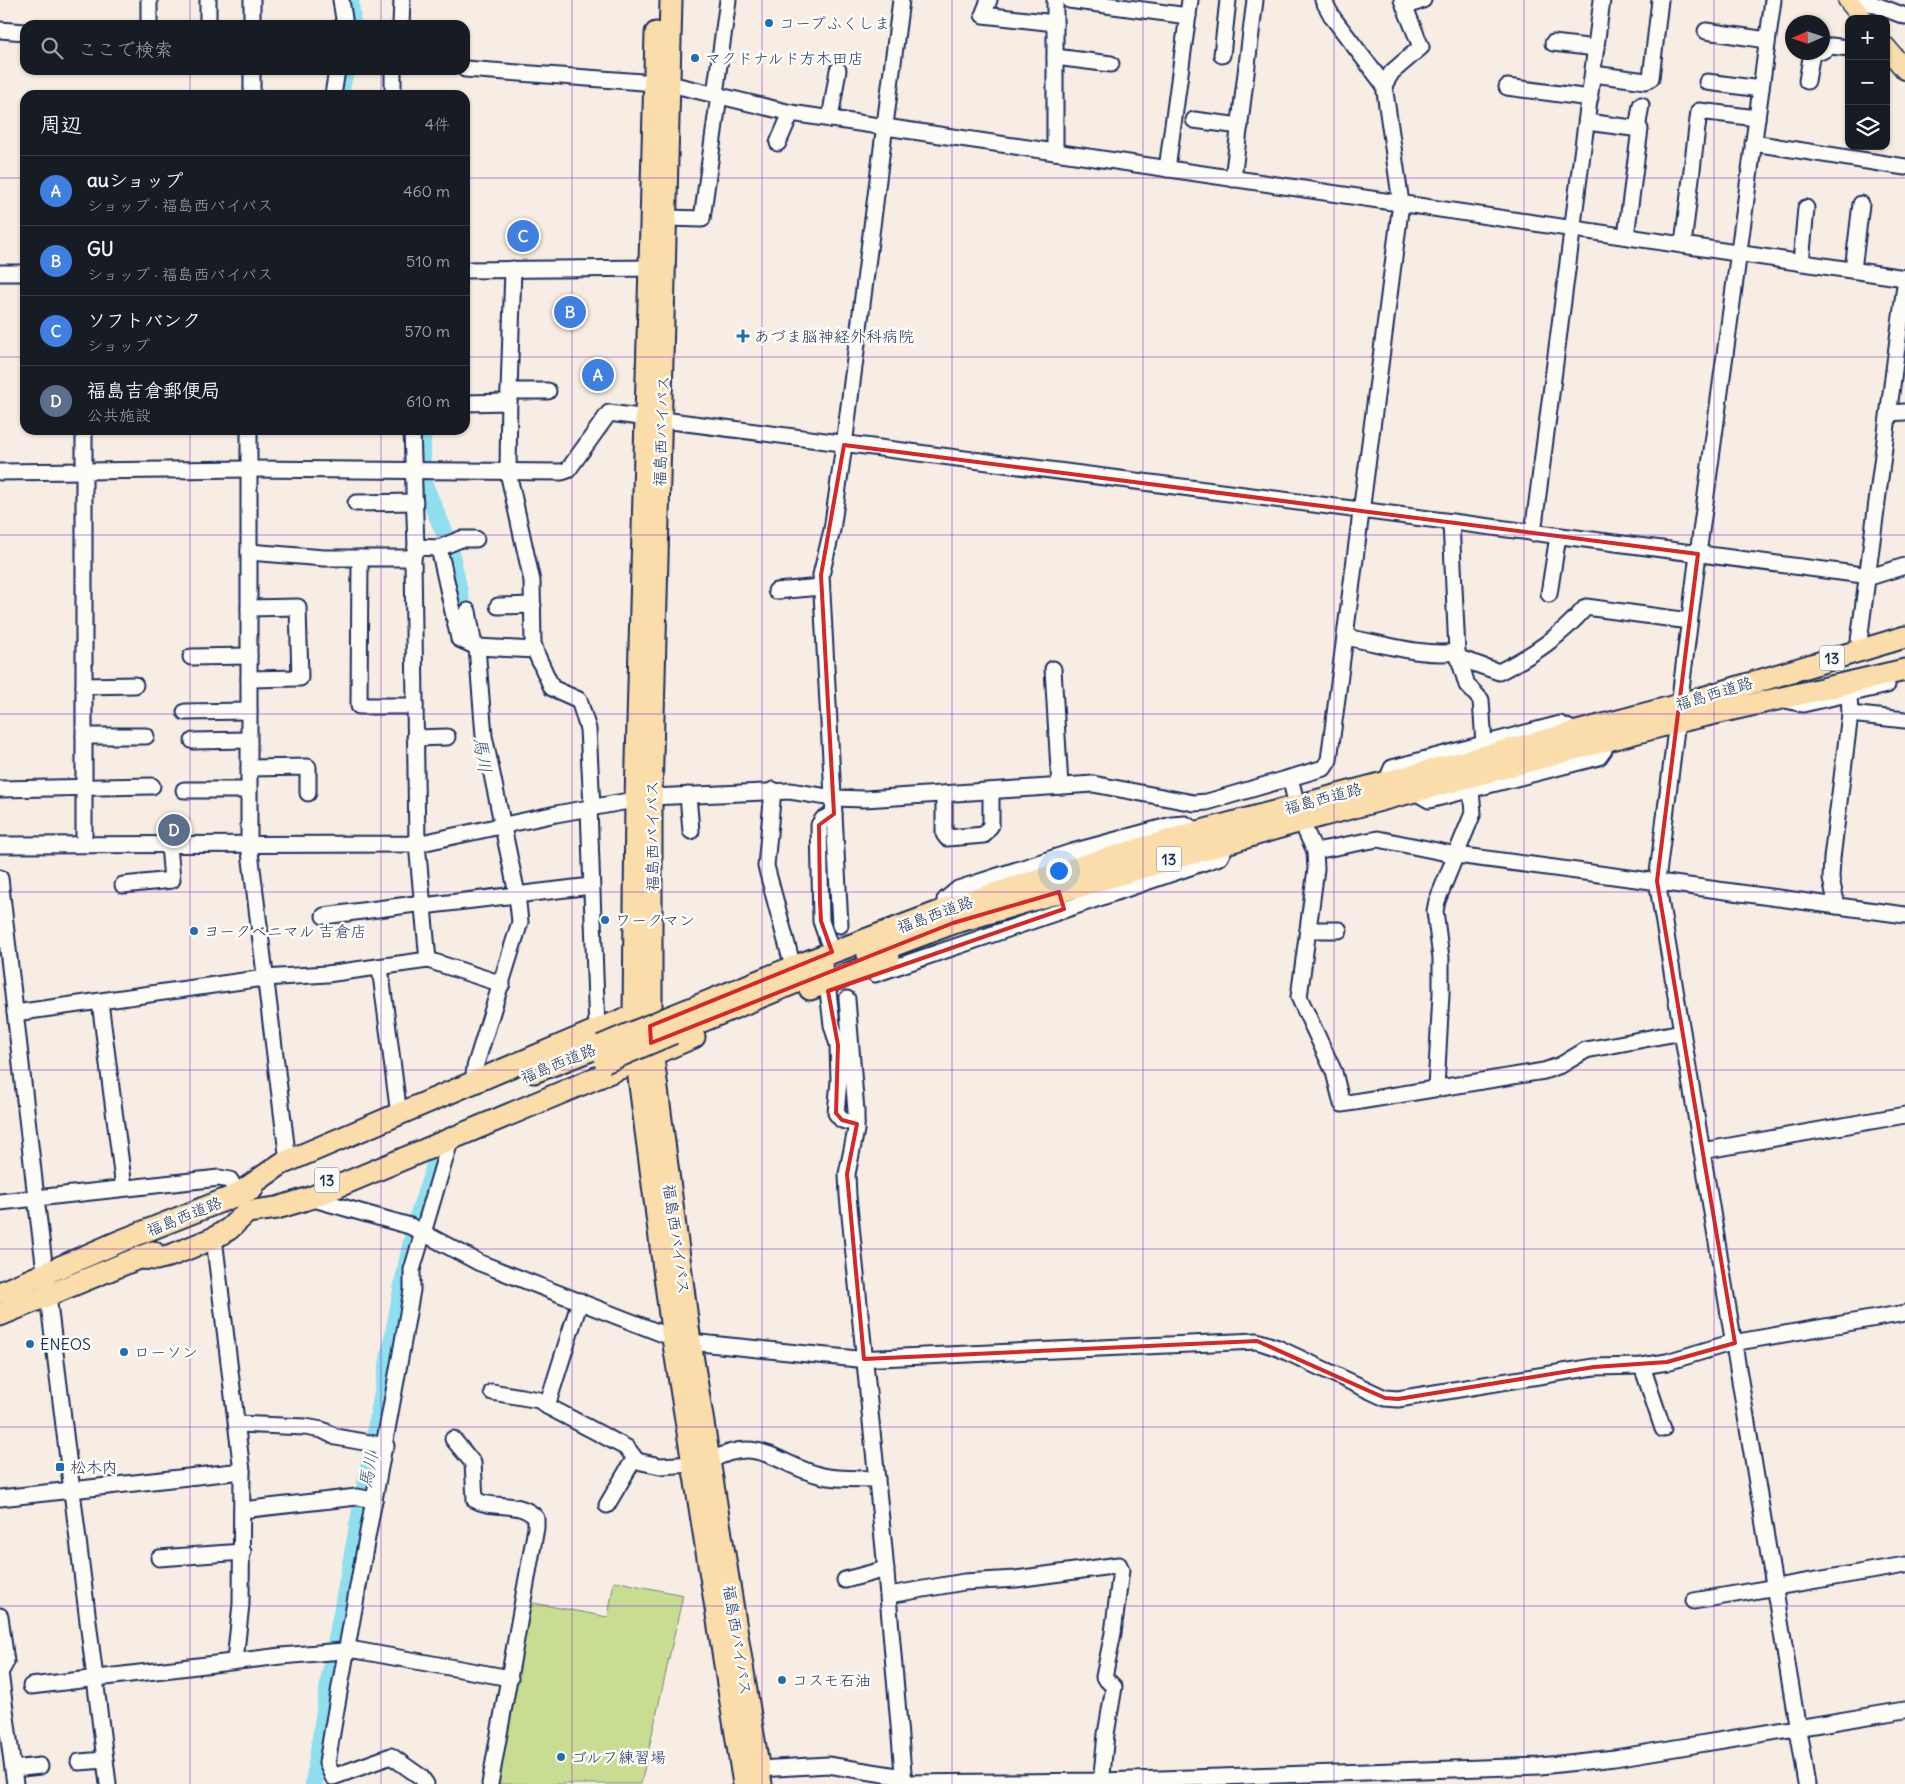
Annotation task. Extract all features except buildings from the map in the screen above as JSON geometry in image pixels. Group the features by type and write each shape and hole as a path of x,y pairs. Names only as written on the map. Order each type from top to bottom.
{"highway":[{"name":"福島西バイパス","path":"657,0 667,218 658,268"},
{"name":"福島西バイパス","path":"671,0 662,84 644,798 642,1013 645,1058 682,1340 702,1462 760,1776"},
{"name":"福島西道路","path":"672,1026 796,966 950,908 1086,865 1198,832 1415,792 1606,740 1760,679 1905,637"},
{"name":"福島西道路","path":"0,1315 140,1258 243,1203 280,1179 601,1046 672,1026 953,923 1228,842 1300,813 1386,782 1576,731 1678,713 1781,698 1905,670"},
{"path":"140,1258 156,1259 214,1238 229,1228 243,1203 288,1161 473,1083 601,1046 642,1013 790,956 834,933 1056,864 1086,865"},
{"path":"243,1203 277,1208 310,1198 645,1058 823,988 869,965 1085,893 1121,873"},
{"name":"福島西道路","path":"0,1293 46,1274 243,1203"},
{"name":"福島西バイパス","path":"702,1462 744,1784"}],"main road":[{"path":"1848,0 1860,15"},
{"path":"1890,52 1905,70"}],"street":[{"path":"149,0 149,20"},
{"path":"208,0 208,20"},
{"path":"252,0 252,20"},
{"path":"341,0 344,20"},
{"path":"401,20 402,0"},
{"path":"667,218 702,220 728,0"},
{"path":"834,933 821,920 820,824 823,819 834,814 821,587 823,561 832,530 844,445 901,0"},
{"path":"989,0 983,15 1055,24"},
{"path":"1055,0 1055,152"},
{"path":"1069,0 1188,16"},
{"path":"1167,169 1190,0"},
{"path":"1222,55 1228,0"},
{"path":"1233,179 1255,0"},
{"path":"0,845 416,844 590,807 644,798 773,790 833,798 865,799 1093,784 1194,803 1207,802 1324,768 1329,760 1401,203 1384,85 1332,18 1323,0"},
{"path":"1384,85 1392,72 1421,47 1404,3 1422,0"},
{"path":"1533,533 1602,0"},
{"path":"1593,74 1646,81 1651,78 1660,0"},
{"path":"1773,0 1689,620 1657,881 1807,1784"},
{"path":"1862,0 1905,16"},
{"path":"1225,27 1251,31"},
{"path":"0,30 20,32"},
{"path":"1706,31 1767,40"},
{"path":"1553,43 1596,48"},
{"path":"1830,47 1845,48"},
{"path":"1055,58 1111,64"},
{"path":"1807,81 1811,60"},
{"path":"470,69 662,84 791,113 1801,263 1904,276 1899,387 1889,413 1859,641"},
{"path":"830,119 838,70"},
{"path":"252,75 252,90"},
{"path":"334,90 336,75"},
{"path":"392,75 393,90"},
{"path":"1707,82 1761,89"},
{"path":"1507,87 1590,98"},
{"path":"1637,129 1641,105"},
{"path":"1683,245 1699,111 1757,118"},
{"path":"778,143 791,113"},
{"path":"1194,120 1240,126"},
{"path":"1587,122 1640,129 1626,236"},
{"path":"1753,143 1905,167"},
{"path":"1853,270 1861,204"},
{"path":"1801,263 1806,208"},
{"path":"470,270 658,268"},
{"path":"513,269 508,472 532,581 535,650 552,688 579,700 588,730 591,886 601,1046"},
{"path":"0,273 20,273"},
{"path":"470,402 548,391"},
{"path":"1889,413 1905,412"},
{"path":"0,472 249,469 562,472 568,470 609,413 844,445 1361,509 1869,576 1905,566"},
{"path":"84,435 84,844"},
{"path":"249,435 248,844 288,1161"},
{"path":"413,435 420,471"},
{"path":"420,471 414,477 416,844 428,960"},
{"path":"356,502 415,502"},
{"path":"1451,522 1458,655 1467,685 1481,700 1484,744"},
{"path":"1549,594 1558,536"},
{"path":"249,552 324,558 360,558 414,553 445,544 476,539"},
{"path":"445,544 459,639 472,645 535,650"},
{"path":"360,558 359,706 415,706"},
{"path":"776,590 821,587"},
{"path":"498,606 533,606"},
{"path":"249,608 298,607 300,678 249,679"},
{"path":"1345,636 1406,649 1458,655 1499,672 1525,659 1552,641 1569,627 1586,607 1689,620"},
{"path":"468,611 498,826 512,896 520,922 518,934 498,983 475,1067 473,1083"},
{"path":"1760,679 1767,669 1905,628"},
{"path":"192,657 249,656"},
{"path":"1052,669 1060,786"},
{"path":"1781,698 1802,704 1905,681"},
{"path":"84,686 135,685"},
{"path":"1837,906 1831,879 1832,858 1850,714 1849,694"},
{"path":"185,712 249,711"},
{"path":"1850,714 1905,720"},
{"path":"1386,782 1392,768 1560,724 1576,731"},
{"path":"84,736 146,736"},
{"path":"416,738 447,737"},
{"path":"193,741 248,740"},
{"path":"1415,792 1429,800 1598,756 1604,750 1606,740"},
{"path":"249,768 308,767 308,793"},
{"path":"1290,778 1310,843 1315,851 1316,870 1299,997 1334,1072 1342,1104 1544,1071 1586,1050 1682,1032"},
{"path":"0,789 84,789 152,786"},
{"path":"184,790 248,790"},
{"path":"773,790 766,866 790,956"},
{"path":"1436,1088 1441,958 1435,911 1437,901 1473,813 1471,790"},
{"path":"944,794 944,834 947,838 976,837 984,835 991,825 990,791"},
{"path":"688,795 691,831"},
{"path":"945,900 958,889 1072,852 1172,826 1185,824 1198,832"},
{"path":"1315,851 1378,839 1457,855 1905,914"},
{"path":"856,1124 842,1120 836,1113 839,1081 838,1045 823,988 1220,857 1228,842"},
{"path":"123,885 172,880 169,845"},
{"path":"0,878 10,1012 50,1296 108,1784"},
{"path":"324,916 591,886"},
{"path":"1308,930 1339,930"},
{"path":"10,1012 100,1002 264,978 327,974 428,960 498,983"},
{"path":"380,966 399,1115"},
{"path":"847,999 856,1124 847,1174 889,1595 903,1781"},
{"path":"100,1002 124,1188"},
{"path":"1702,1152 1905,1115"},
{"path":"426,1784 421,1777 390,1756 333,1777 329,1772 327,1763 339,1652 366,1499 412,1290 412,1270 417,1229 451,1138"},
{"path":"0,1202 219,1178 230,1180 243,1203"},
{"path":"310,1198 417,1229 480,1263 682,1340 727,1347 864,1359 1257,1341 1278,1348 1386,1398 1398,1399 1594,1367 1642,1366 1667,1362 1735,1343 1905,1313"},
{"path":"214,1238 242,1471 243,1552 236,1661"},
{"path":"547,1406 580,1301"},
{"path":"1642,1366 1663,1429"},
{"path":"492,1392 539,1400 626,1448 637,1461 660,1466 702,1462 724,1453 748,1449 770,1454 824,1477 877,1479"},
{"path":"237,1424 305,1427 377,1445"},
{"path":"453,1439 473,1463 475,1500 484,1505 524,1509 536,1518 510,1678 490,1784"},
{"path":"607,1505 631,1464 637,1461"},
{"path":"0,1498 242,1471"},
{"path":"242,1510 366,1499"},
{"path":"158,1558 243,1552"},
{"path":"1694,1601 1905,1565"},
{"path":"889,1595 964,1582 1016,1579 1118,1566 1121,1570 1113,1632 1104,1677 1114,1687 1106,1734 1101,1782"},
{"path":"845,1580 886,1569"},
{"path":"0,1616 6,1662 0,1672 15,1784"},
{"path":"31,1686 236,1661 355,1650 510,1678"},
{"path":"760,1776 828,1765 903,1781 1101,1782 1540,1766 1615,1758 1905,1710"},
{"path":"79,1762 106,1760"},
{"path":"13,1769 40,1766"}],"highlighted area":[{"path":"844,445 1698,554 1657,881 1735,1343 1667,1362 1594,1367 1398,1399 1385,1398 1257,1341 864,1359 847,1174 857,1124 842,1120 836,1113 838,1045 828,991 1064,909 1059,892 953,923 651,1043 650,1026 832,952 821,921 820,901 819,825 834,814 821,575"}],"green space":[{"path":"614,1581 683,1595 641,1784 495,1784 528,1602 608,1617"}],"waterway":[{"name":"馬川","path":"350,0 352,20"},
{"name":"馬川","path":"341,90 344,75"},
{"name":"馬川","path":"422,435 422,480 448,541 467,629"},
{"name":"馬川","path":"314,1784 330,1677 405,1274 415,1226 437,1159"}],"tunnel":[{"path":"840,925 847,999"}],"place":[{"name":"コープふくしま","path":"769,23"},
{"name":"マクドナルド方木田店","path":"695,58"},
{"name":"ソフトバンク","path":"523,236"},
{"name":"GU","path":"570,312"},
{"name":"あづま脳神経外科病院","path":"743,336"},
{"name":"auショップ","path":"598,375"},
{"name":"福島吉倉郵便局","path":"174,830"},
{"name":"ワークマン","path":"605,920"},
{"name":"ヨークベニマル 吉倉店","path":"194,931"},
{"name":"ENEOS","path":"30,1344"},
{"name":"ローソン","path":"124,1352"},
{"name":"松木内","path":"60,1467"},
{"name":"コスモ石油","path":"782,1680"},
{"name":"ゴルフ練習場","path":"561,1757"}]}
